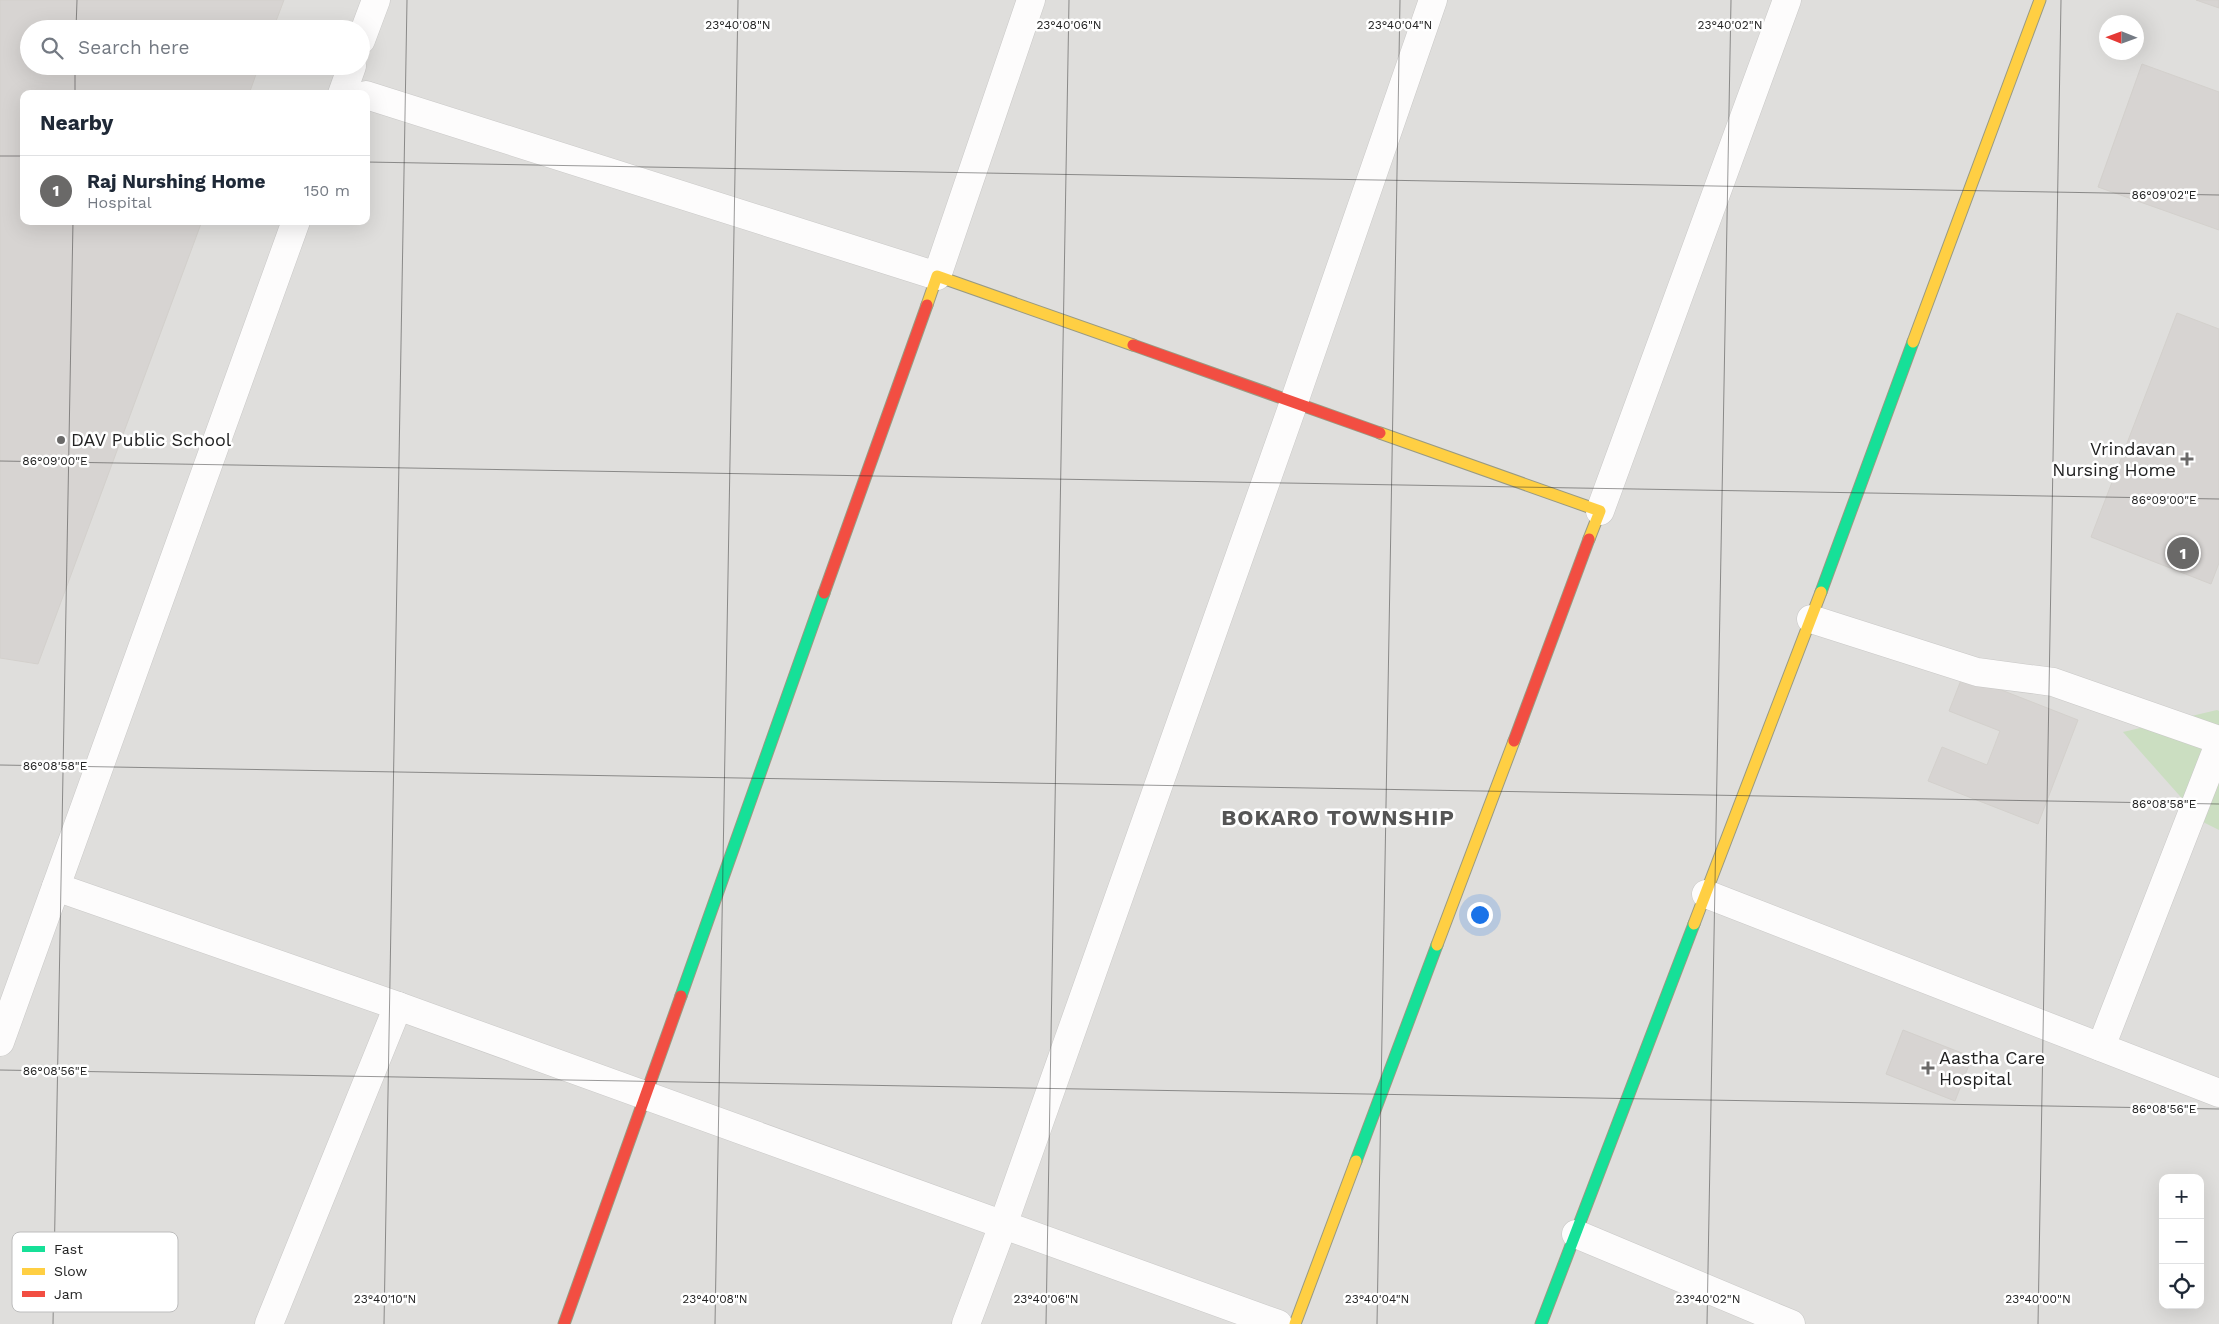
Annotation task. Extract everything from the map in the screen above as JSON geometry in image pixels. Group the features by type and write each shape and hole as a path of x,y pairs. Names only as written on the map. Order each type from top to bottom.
{"street":[{"path":"368,20 376,0"},
{"path":"564,1324 937,276 1031,0"},
{"path":"966,1324 1003,1225 1294,402 1433,0"},
{"path":"1295,1324 1600,511 1787,0"},
{"path":"1541,1324 1811,619 2040,0"},
{"path":"370,93 937,276 1600,511"},
{"path":"0,1042 295,225"},
{"path":"1811,619 1977,672 2054,682 2219,740"},
{"path":"2101,1048 2219,744"},
{"path":"56,887 398,1006 1278,1324"},
{"path":"1706,894 2219,1093"},
{"path":"269,1324 398,1006"},
{"path":"1576,1234 1791,1324"}],"shaded area":[{"path":"0,0 2219,0 2219,1324 0,1324"}],"green space":[{"path":"2219,711 2219,830 2203,822 2123,732"}],"building":[{"name":"DAV Public School","path":"0,0 284,0 276,20 20,20 20,75 256,75 250,90 20,90 20,225 201,225 38,664 0,658"},
{"path":"2196,0 2219,0 2219,8"},
{"path":"2142,64 2219,92 2219,230 2098,187"},
{"path":"2177,313 2219,329 2219,563 2211,584 2091,537"},
{"path":"1963,675 2078,720 2038,824 1928,781 1942,747 1987,765 2000,731 1949,711"},
{"path":"1903,1030 1972,1057 1955,1101 1886,1074"}],"traffic: fast":[{"path":"1821,592 1913,342"},
{"path":"681,996 824,593"},
{"path":"1541,1324 1694,924"},
{"path":"1356,1161 1437,945"}],"traffic: slow":[{"path":"1913,342 2040,0"},
{"path":"927,305 937,276 1133,345"},
{"path":"1380,433 1600,511 1589,539"},
{"path":"1694,924 1821,592"},
{"path":"1437,945 1514,741"},
{"path":"1295,1324 1356,1161"}],"traffic: jam":[{"path":"824,593 927,305"},
{"path":"1133,345 1380,433"},
{"path":"1514,741 1589,539"},
{"path":"564,1324 681,996"}],"place":[{"name":"DAV Public School","path":"61,440"},
{"name":"Vrindavan Nursing Home","path":"2187,459"},
{"name":"Raj Nurshing Home","path":"2183,553"},
{"name":"Aastha Care Hospital","path":"1928,1068"}],"district":[{"name":"BOKARO TOWNSHIP","path":"1338,817"}]}
